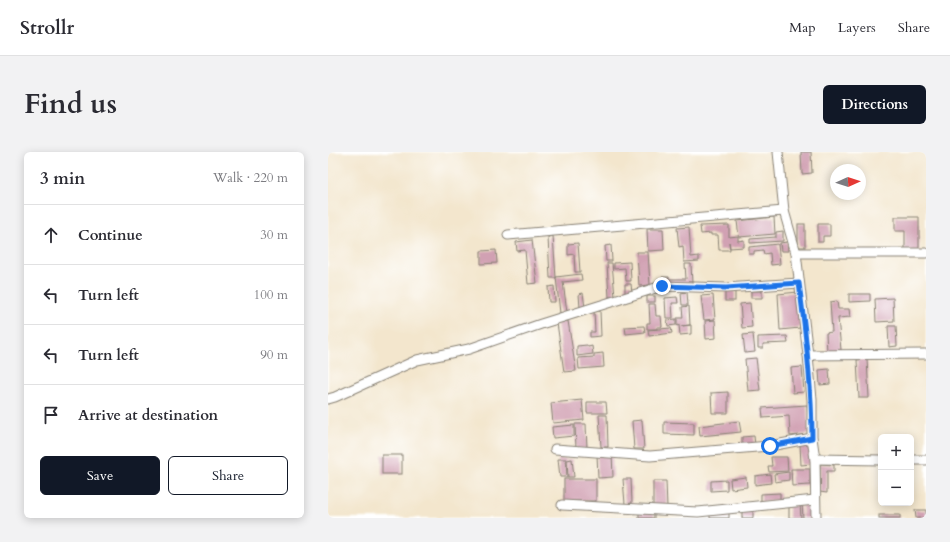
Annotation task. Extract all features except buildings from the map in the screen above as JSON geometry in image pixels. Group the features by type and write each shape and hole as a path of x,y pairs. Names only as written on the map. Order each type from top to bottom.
{"street":[{"path":"778,152 784,211 796,253 808,355 812,400 812,438 816,518"},
{"path":"508,235 784,211"},
{"path":"796,253 926,253"},
{"path":"328,399 417,360 469,349 541,324 662,286 726,288 799,283"},
{"path":"808,355 926,354"},
{"path":"555,448 650,456 770,446 812,438"},
{"path":"814,459 878,460"},
{"path":"914,460 926,460"},
{"path":"562,505 698,512 816,500"}],"route":[{"path":"662,286 726,288 799,283 812,400 812,438 770,446"}]}
